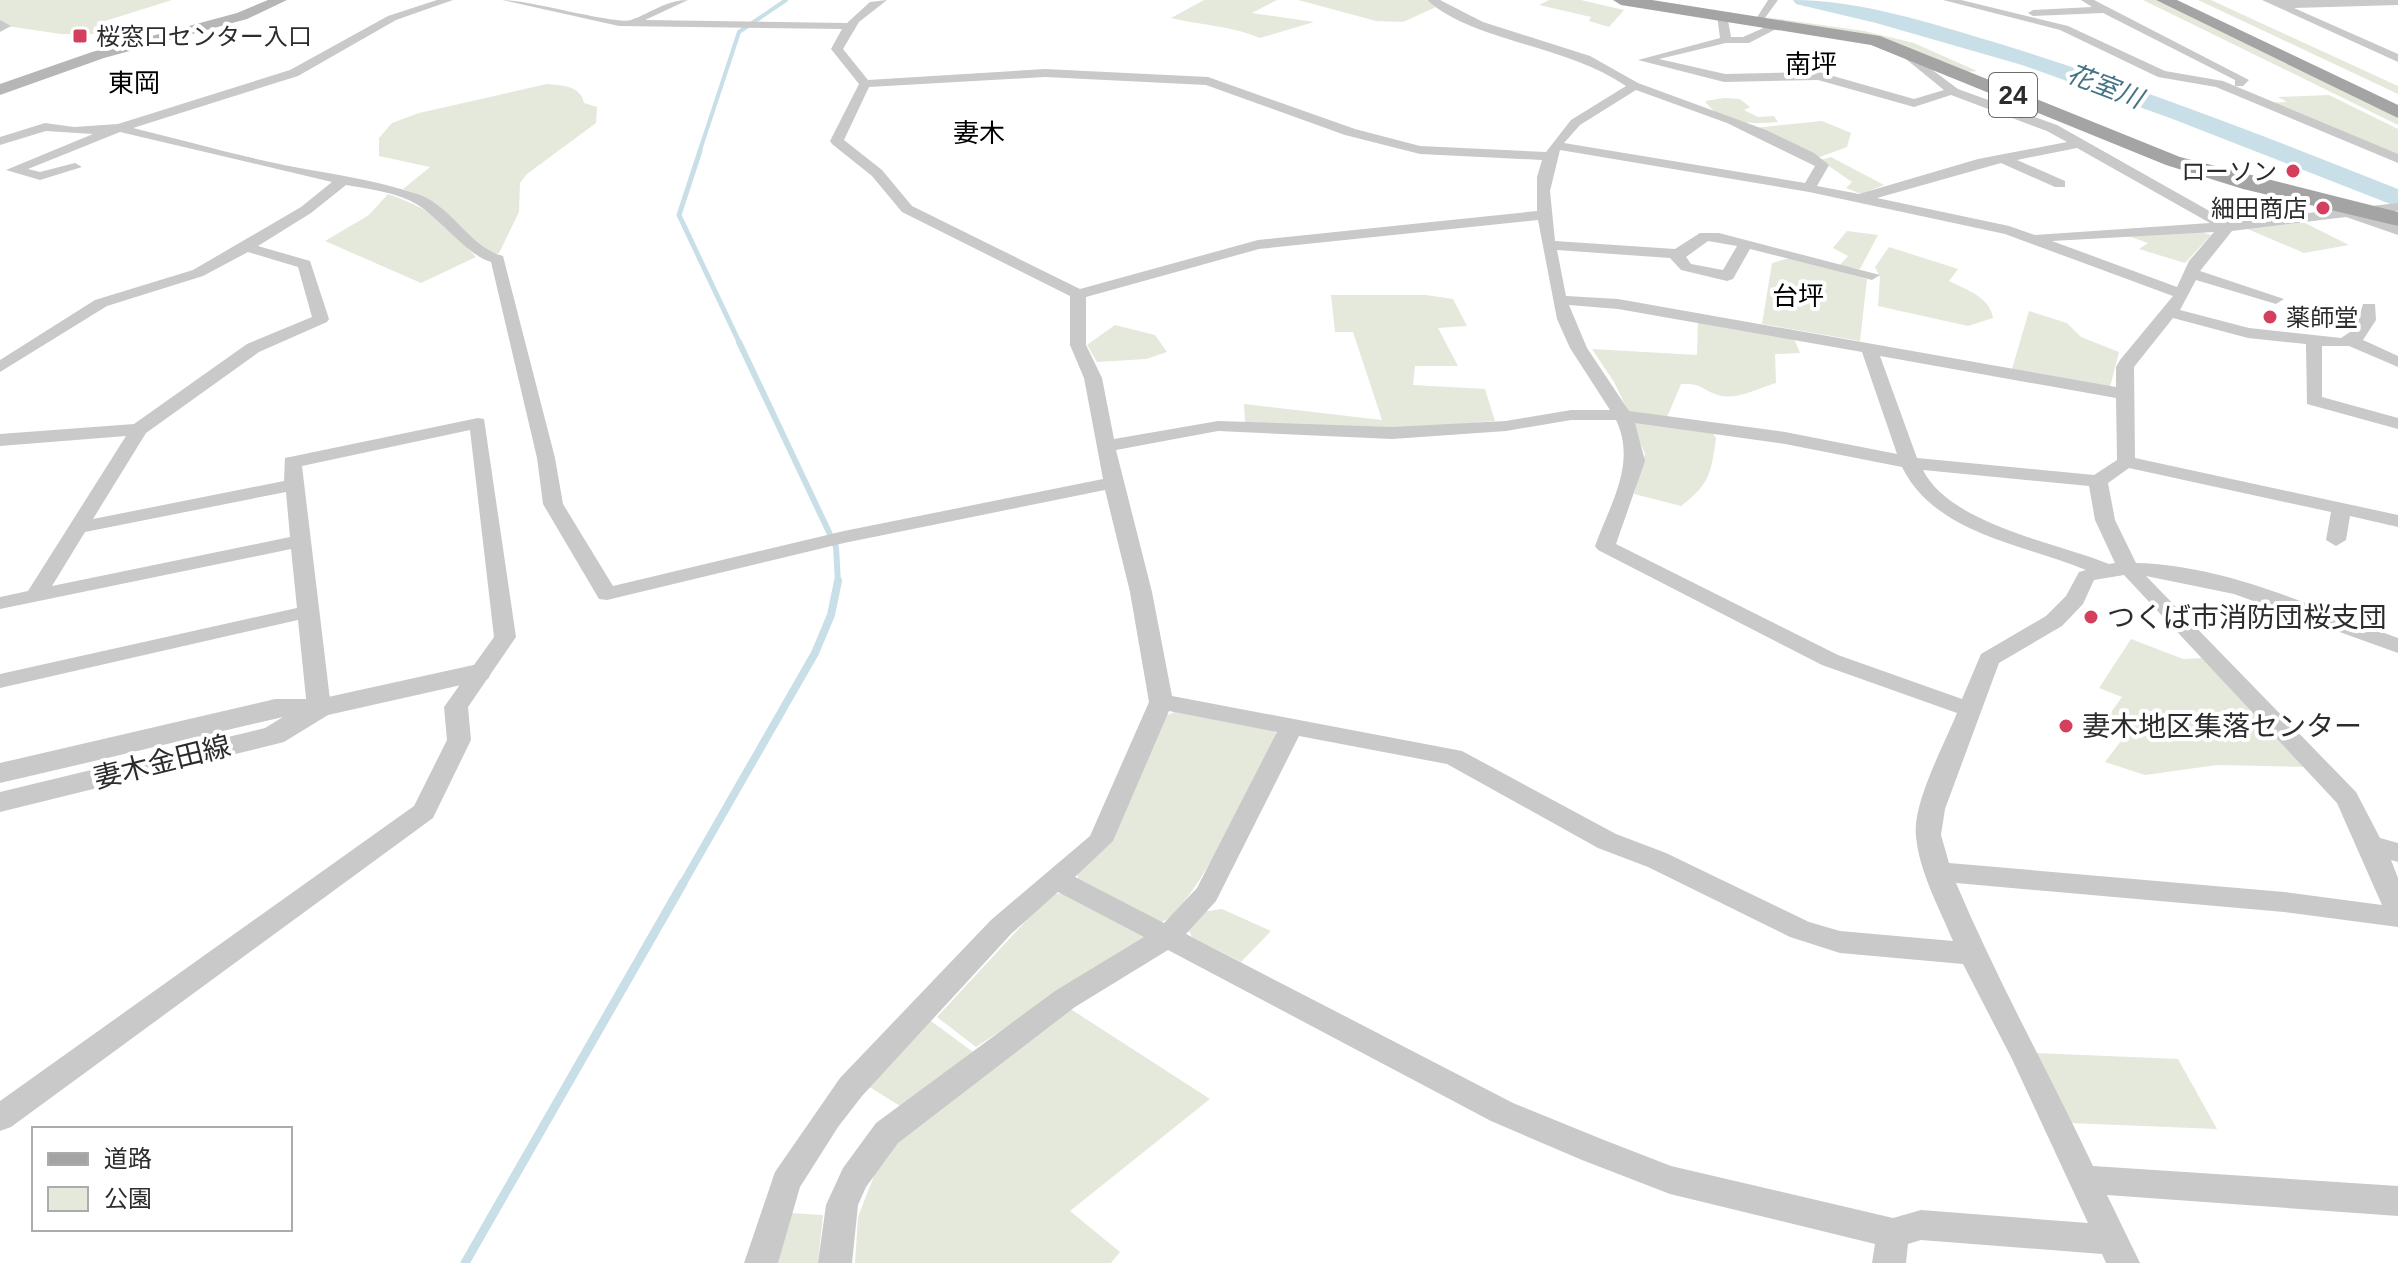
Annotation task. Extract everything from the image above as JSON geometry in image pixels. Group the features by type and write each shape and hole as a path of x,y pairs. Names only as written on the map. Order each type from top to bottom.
{"main road":[{"path":"0,90 98,55 242,16 280,0"},
{"name":"24","path":"1621,0 1782,23 1857,37 1900,49 2108,136 2200,170 2398,219"},
{"path":"2164,0 2398,112"},
{"path":"2189,0 2398,99"}],"street":[{"path":"7,170 119,128 294,73 392,18 448,0"},
{"path":"507,0 594,20 632,23 848,26"},
{"path":"632,23 683,0"},
{"path":"865,84 837,49 848,26 860,11 882,0"},
{"path":"1432,0 1466,17 1546,43 1611,70 1634,86 1747,127 1806,154 1822,165 1809,188"},
{"path":"1758,20 1773,0"},
{"path":"1948,0 2064,28 2162,74 2219,84 2398,159"},
{"path":"2086,0 2243,80 2219,84"},
{"path":"2273,3 2398,2"},
{"path":"2273,3 2398,58"},
{"path":"2012,14 2105,10"},
{"path":"1722,15 1726,40"},
{"path":"0,23 5,26 0,29"},
{"path":"1611,70 1726,40 1745,41 1782,23"},
{"path":"2365,43 2398,42"},
{"path":"1900,49 1952,91 2036,120 2227,227"},
{"path":"1644,60 1700,70 1724,78 1819,76 1914,103 1952,91"},
{"path":"865,84 1045,73 1208,81 1350,132 1420,150 1552,150 1809,188 2033,238 2248,333 2314,342 2352,341 2398,362"},
{"path":"865,84 837,141 877,173 907,209 1078,294 1258,245 1544,215"},
{"path":"1634,86 1587,114 1552,150 1543,181 1544,215 1560,300 1571,335 1605,386 1635,449 1636,461 1605,546 1830,660 1968,709"},
{"path":"0,141 45,127 74,131 119,128 420,200 453,224 488,257 498,259 534,420 546,458 553,504 607,594 844,537 1113,483"},
{"path":"1862,198 2002,158 2108,136"},
{"path":"2002,158 2060,184"},
{"path":"7,170 40,176 75,167"},
{"path":"0,367 101,303 198,273 246,247 306,210 343,180"},
{"path":"2033,238 2227,227 2398,207"},
{"path":"2344,214 2398,231"},
{"path":"2126,462 2125,394 2129,360 2176,303 2191,273 2227,227"},
{"path":"1550,245 1675,254 1685,253 1705,236 1746,243 1872,275"},
{"path":"1675,254 1686,267 1727,276 1746,243"},
{"path":"36,595 139,429 253,348 321,319 305,264 246,247"},
{"path":"2191,273 2276,299"},
{"path":"761,1263 786,1182 851,1087 1001,927 1100,841 1161,702 1141,592 1113,483 1093,378 1078,345 1078,294"},
{"path":"1560,300 1618,304 2125,394"},
{"path":"2352,341 2368,324 2369,307"},
{"path":"2314,342 2313,400 2398,424"},
{"path":"1868,346 1912,463 1925,489 1950,508 2001,533 2116,569 2187,576 2250,593 2398,646"},
{"path":"1108,446 1218,426 1392,433 1506,426 1571,415 1620,415 1785,438 1912,463 2098,481 2126,462 2398,521"},
{"path":"0,1118 424,812 459,740 456,707 505,637 478,423 292,462 298,542 319,708"},
{"path":"0,440 139,429"},
{"path":"2098,481 2099,502 2116,569 2347,798 2371,844 2398,911"},
{"path":"76,528 292,485"},
{"path":"2336,540 2341,509"},
{"path":"0,603 298,542"},
{"path":"2116,569 2086,576 2075,599 2054,621 1989,659 1932,809 1928,835 1938,872 1972,954 2026,1056 2117,1252"},
{"path":"0,681 307,612"},
{"name":"妻木金田線","path":"0,773 275,708 319,708 478,673"},
{"path":"1161,702 1453,757 1607,841 1657,860 1800,930 1840,942 1972,954"},
{"name":"妻木金田線","path":"0,802 274,735 319,708"},
{"path":"835,1263 842,1205 854,1178 887,1133 1065,999 1167,937 1207,894 1292,725"},
{"path":"2371,844 2398,853"},
{"path":"1938,872 2284,902 2398,917"},
{"path":"1056,879 1502,1112 1670,1180 1891,1248 1921,1225 2117,1252"},
{"path":"2083,1179 2398,1201"}],"green space":[{"path":"0,0 172,0 102,22 94,34 61,34 0,25"},
{"path":"1204,0 1277,0 1252,13 1314,22 1260,38 1227,28 1171,18"},
{"path":"1298,0 1426,0 1436,7 1403,22 1376,21"},
{"path":"1549,0 1581,0 1624,10 1609,27 1589,21 1591,17 1539,5"},
{"path":"2143,0 2156,0 2398,117 2398,125"},
{"path":"2198,0 2211,0 2398,86 2398,94"},
{"path":"1765,17 1864,31 1914,43 1977,71 1967,72 1902,46"},
{"path":"547,84 575,90 584,103 597,107 596,123 527,174 520,183 519,212 499,253 493,255 440,210 403,189 430,167 379,156 379,138 392,123 419,113"},
{"path":"2329,95 2398,129 2398,155 2265,103 2287,102 2278,97"},
{"path":"1740,99 1750,107 1744,110 1758,117 1774,116 1778,122 1748,123 1728,119 1705,101"},
{"path":"1822,121 1851,133 1847,147 1817,158 1754,128"},
{"path":"1831,157 1884,185 1861,194 1846,188 1852,182 1820,160"},
{"path":"388,194 437,218 476,257 421,283 325,241 369,215"},
{"path":"2303,222 2349,245 2304,253 2245,228"},
{"path":"2193,229 2211,235 2185,263 2139,249 2148,243 2128,236"},
{"path":"1847,231 1878,235 1860,269 1839,266 1848,256 1833,248"},
{"path":"1889,247 1958,269 1949,281 1983,299 1993,318 1968,326 1878,306 1880,277 1875,267"},
{"path":"1790,258 1867,279 1860,341 1762,324 1772,263"},
{"path":"1331,295 1426,295 1453,299 1467,326 1438,328 1458,366 1415,366 1413,385 1485,389 1495,421 1387,430 1245,422 1244,404 1382,420 1353,332 1335,332"},
{"path":"2029,311 2067,323 2081,337 2119,352 2110,387 2012,369"},
{"path":"1698,321 1793,336 1800,353 1775,354 1776,383 1747,393 1725,396 1698,385 1681,384 1667,417 1628,411 1614,382 1592,349 1697,355"},
{"path":"1115,325 1155,335 1167,352 1146,359 1097,362 1087,345"},
{"path":"1637,421 1712,432 1716,438 1708,477 1681,506 1634,494 1645,454 1632,423"},
{"path":"2131,639 2183,659 2203,658 2306,767 2217,765 2145,775 2105,762 2127,733 2104,722 2122,697 2099,688"},
{"path":"1177,711 1273,729 1277,735 1206,870 1189,896 1173,914 1159,923 1077,882 1078,873 1165,716"},
{"path":"1064,893 1145,935 1142,944 1088,973 976,1047 937,1017 1051,894"},
{"path":"1222,909 1271,931 1241,962 1192,937 1188,928 1202,912"},
{"path":"1069,1008 1210,1099 1070,1211 1120,1252 1111,1263 855,1263 858,1217 882,1155"},
{"path":"931,1021 973,1052 900,1106 868,1086"},
{"path":"2036,1053 2178,1059 2217,1129 2069,1123"},
{"path":"791,1213 823,1215 818,1263 777,1263"}],"waterway":[{"path":"699,153 739,32 786,0"},
{"name":"花室川","path":"1803,0 1955,38 2105,86 2252,140 2398,199"},
{"path":"700,151 679,215 740,344"},
{"path":"739,342 836,547 838,581"},
{"path":"682,885 815,653 831,615 838,581"},
{"path":"465,1263 683,883"}],"place":[{"name":"桜窓口センター入口","path":"80,36"},
{"name":"ローソン","path":"2293,171"},
{"name":"細田商店","path":"2323,208"},
{"name":"薬師堂","path":"2270,317"},
{"name":"つくば市消防団桜支団","path":"2091,617"},
{"name":"妻木地区集落センター","path":"2066,726"}],"district":[{"name":"南坪","path":"1811,64"},
{"name":"東岡","path":"134,83"},
{"name":"妻木","path":"979,133"},
{"name":"台坪","path":"1798,296"}]}
